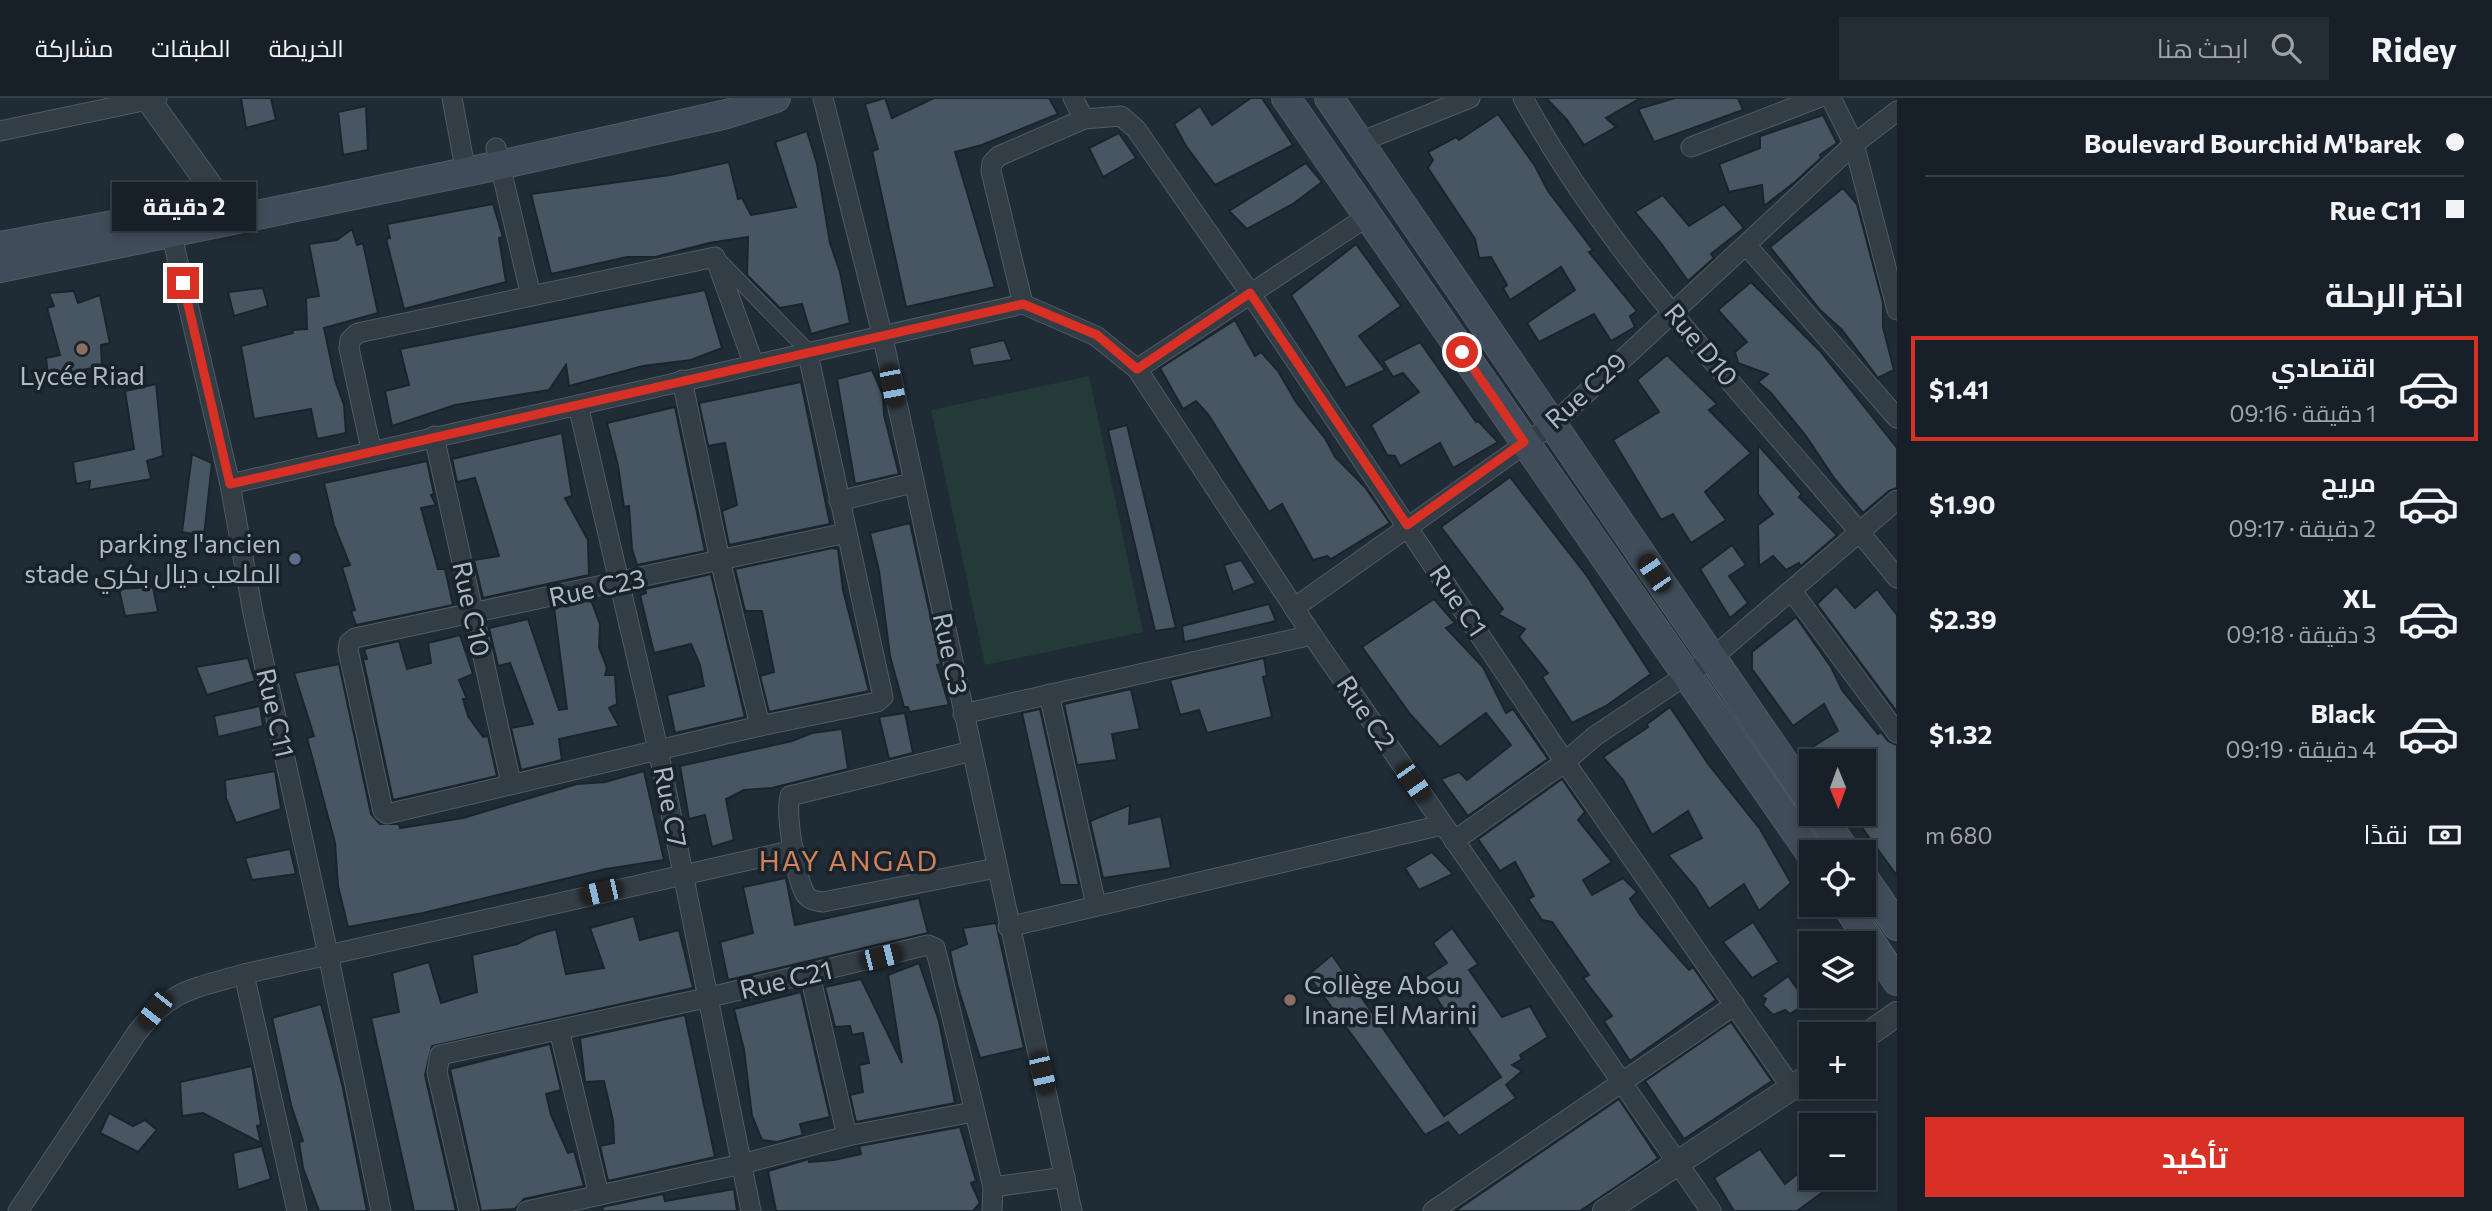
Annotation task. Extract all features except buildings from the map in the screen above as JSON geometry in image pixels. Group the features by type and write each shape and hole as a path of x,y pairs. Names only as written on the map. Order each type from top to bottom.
{"main road":[{"path":"498,157 716,98"},
{"path":"1286,98 1802,840"},
{"path":"1329,98 1799,785"},
{"path":"0,268 228,211 498,157 761,100"},
{"path":"1344,182 1366,152"},
{"path":"0,246 170,224"},
{"path":"1876,895 1897,926"},
{"path":"1854,917 1897,981"}],"street":[{"path":"452,98 464,164"},
{"name":"Rue C3","path":"823,98 883,338 1008,927 1072,1211"},
{"path":"230,484 371,449 883,338 1023,304 991,171 992,163 999,156 1084,118 1073,98"},
{"path":"1366,152 1470,98"},
{"name":"Rue D10","path":"1523,98 1575,184 1672,312 1897,578"},
{"path":"1691,147 1818,98"},
{"path":"1831,98 1854,144 1896,302"},
{"path":"0,131 151,99 228,211"},
{"name":"Rue C29","path":"1294,608 1407,525 1553,424 1854,144 1897,111"},
{"name":"Rue C1","path":"1084,118 1121,116 1136,130 1250,293 1565,762 1735,1005 1799,1079"},
{"path":"498,157 531,296"},
{"path":"1137,369 1368,216"},
{"name":"Rue C11","path":"170,224 230,484 253,613 381,1211"},
{"path":"1747,246 1889,395 1897,418"},
{"path":"371,449 349,348 350,340 358,333 715,257"},
{"path":"511,783 877,702 883,697 839,501 810,354 715,257"},
{"path":"715,257 754,365"},
{"name":"Rue C2","path":"1023,304 1097,335 1137,369 1312,635 1711,1211"},
{"path":"682,380 720,561 760,726"},
{"name":"Rue C7","path":"578,405 658,749 751,1211"},
{"name":"Rue C10","path":"434,436 511,783"},
{"path":"839,501 912,483"},
{"path":"1454,841 1565,762 1595,736 1712,658 1897,500"},
{"name":"Rue C23","path":"511,783 384,813 349,643 355,638 619,584 846,533"},
{"path":"1792,592 1897,733"},
{"path":"963,714 1312,635"},
{"path":"1049,694 1096,905"},
{"path":"972,751 790,796 794,850 804,893 811,900 823,902 996,868"},
{"path":"1008,927 1442,825"},
{"path":"18,1211 155,1010 181,991 328,954 794,850"},
{"name":"Rue C21","path":"469,1211 437,1072 437,1058 810,975 928,945 934,948 993,1187 992,1211"},
{"path":"244,974 297,1211"},
{"path":"810,975 847,1136"},
{"path":"1433,1211 1735,1005"},
{"path":"1876,1029 1897,1014"},
{"path":"559,1030 599,1195"},
{"path":"1605,1211 1799,1084"},
{"path":"527,1211 742,1164 847,1136 973,1112"},
{"path":"993,1187 1065,1177"}],"green space":[{"path":"1089,376 1143,632 985,665 931,410"}],"place":[{"name":"Lycée Riad","path":"82,349"},
{"name":"parking l'ancien stade الملعب ديال بكري","path":"295,559"},
{"name":"Collège Abou Inane El Marini","path":"1290,1000"}],"district":[{"name":"HAY ANGAD","path":"849,861"}],"route":[{"path":"183,283 230,484 371,449 883,338 1023,304 1097,335 1137,369 1250,293 1407,525 1524,442 1462,352"}]}
